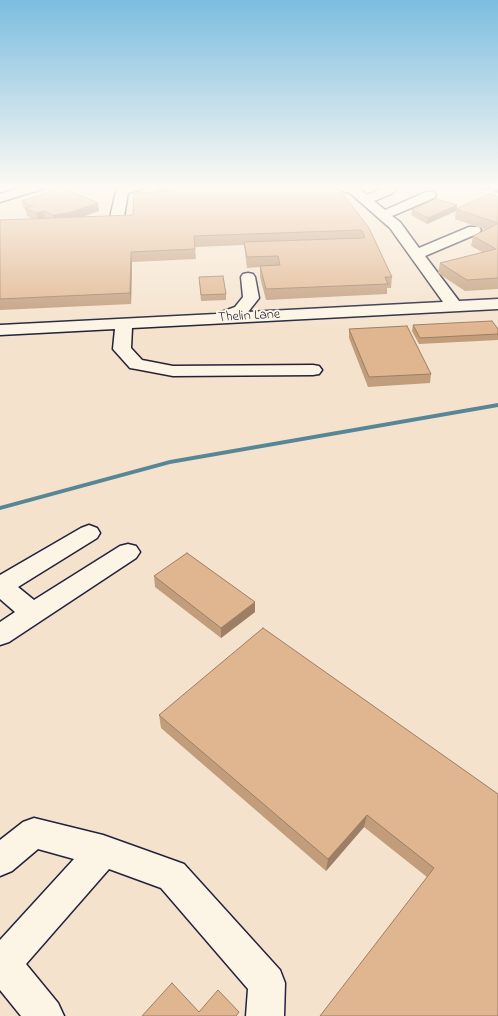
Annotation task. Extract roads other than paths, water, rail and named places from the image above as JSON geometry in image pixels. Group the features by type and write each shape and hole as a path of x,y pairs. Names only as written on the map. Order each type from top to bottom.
{"street":[{"path":"401,233 454,306"},
{"path":"416,254 466,233"},
{"path":"214,318 234,314 241,310 251,298 248,277"},
{"name":"Thelin Lane","path":"0,330 498,304"},
{"path":"124,323 122,349 136,364 173,372 313,370"},
{"path":"33,614 0,586 89,533"},
{"path":"0,635 128,552"},
{"path":"0,860 34,833 103,851 172,876 267,983 265,1016"},
{"path":"46,1016 2,964 103,851"}],"waterway":[{"path":"0,508 170,462 498,405"}]}
